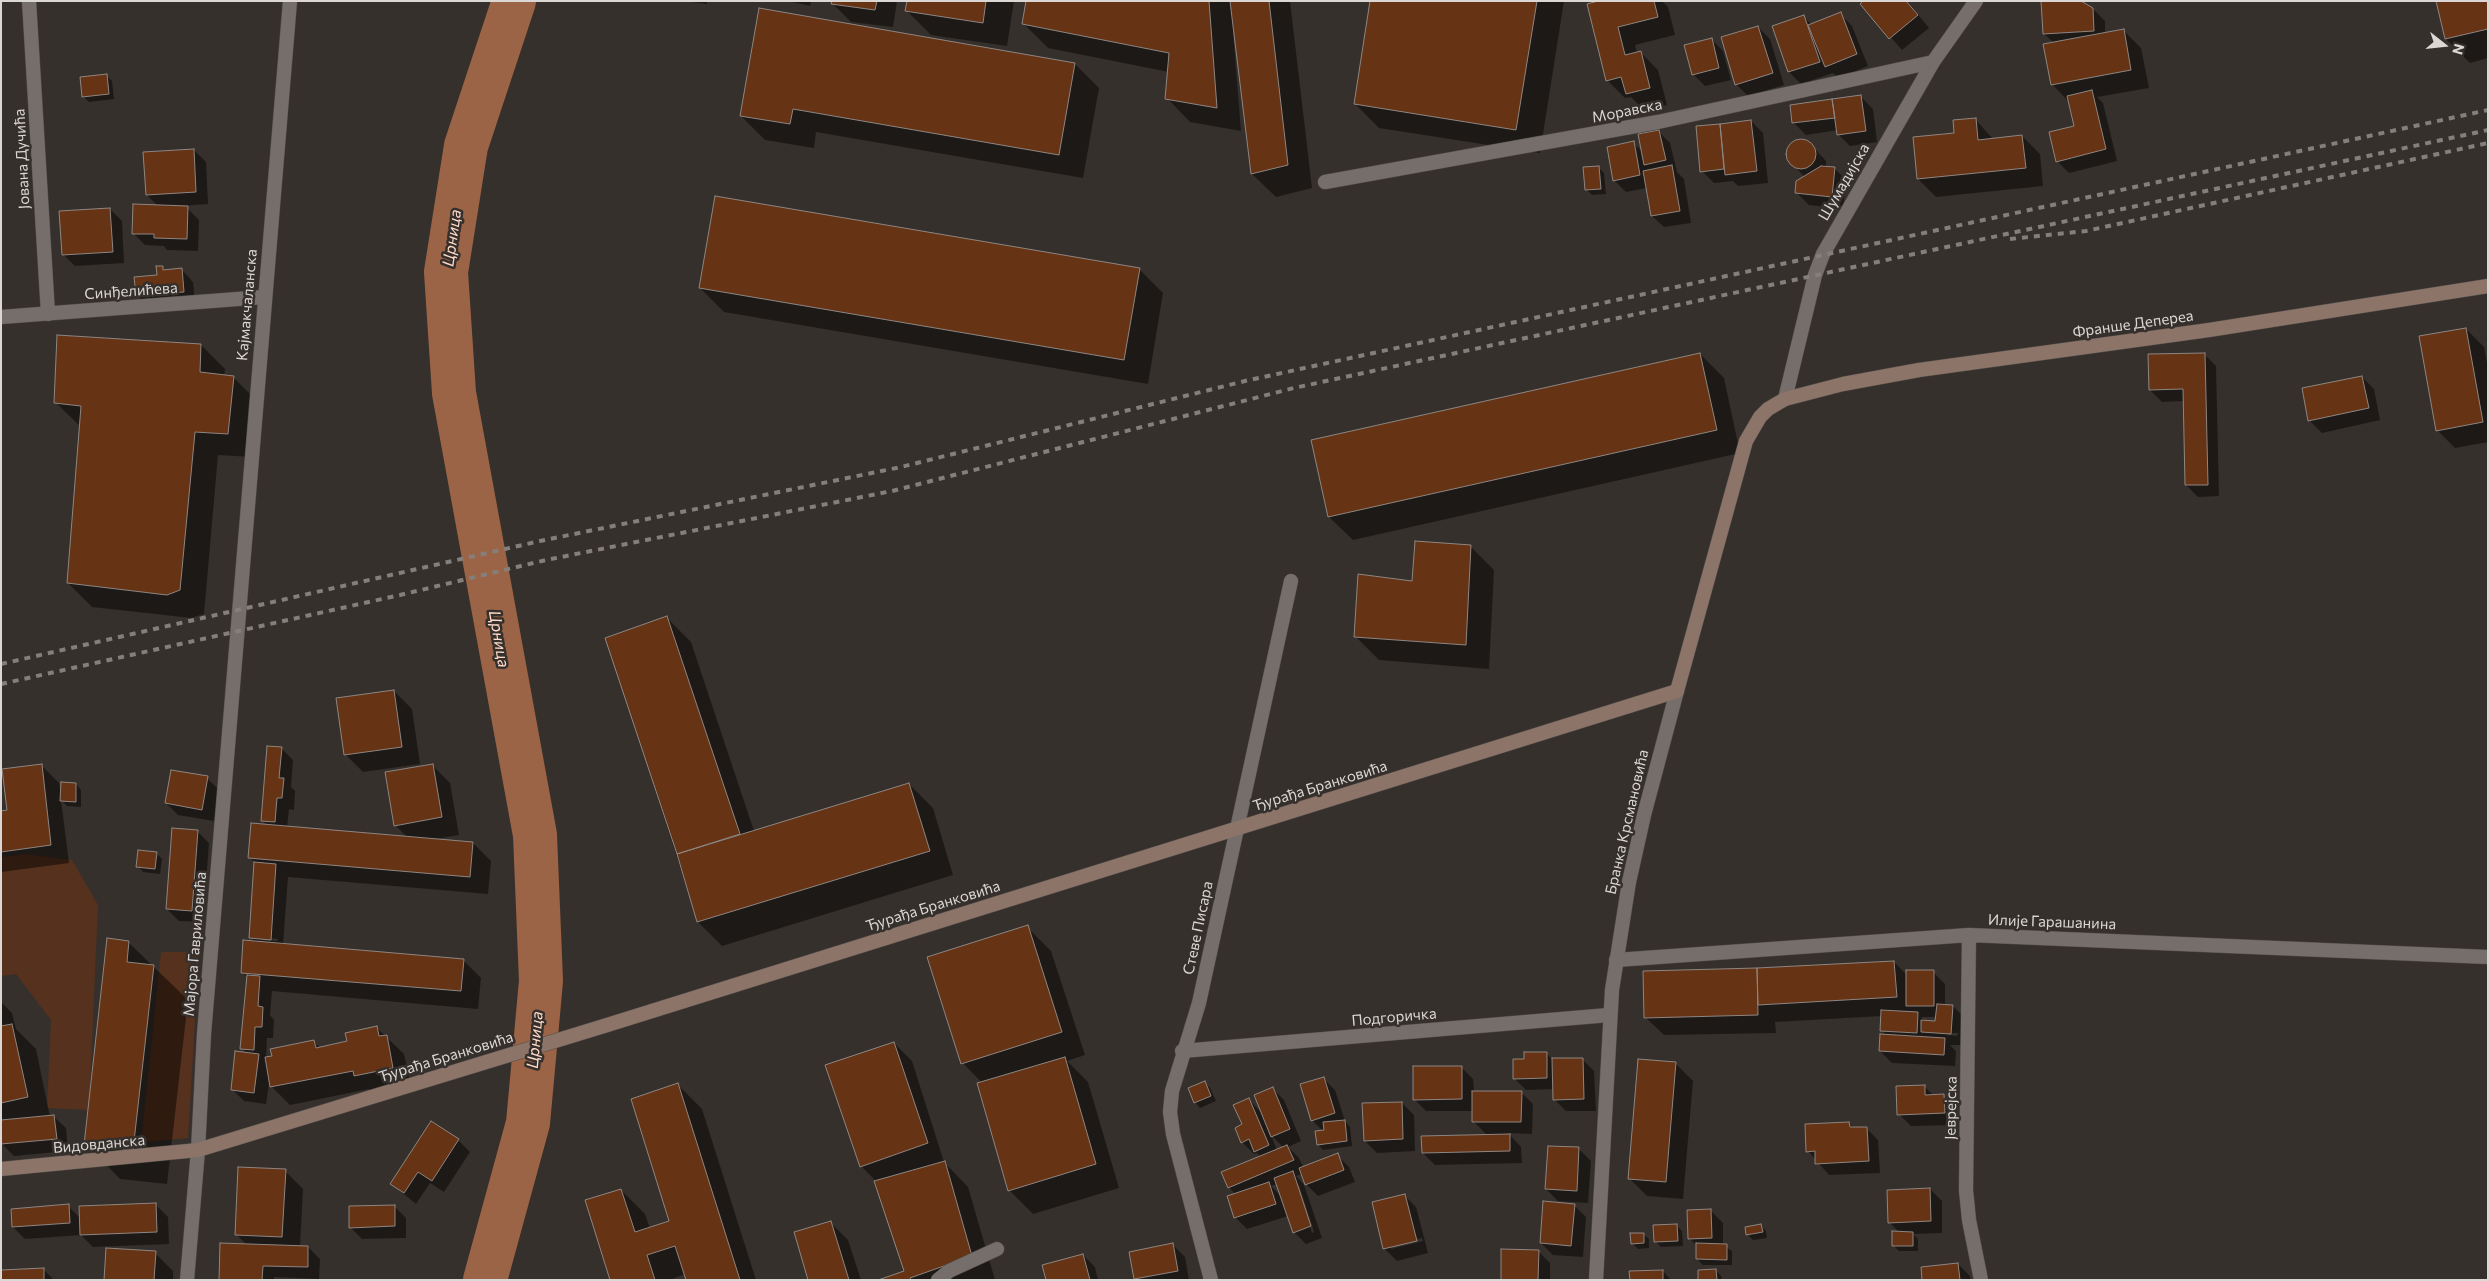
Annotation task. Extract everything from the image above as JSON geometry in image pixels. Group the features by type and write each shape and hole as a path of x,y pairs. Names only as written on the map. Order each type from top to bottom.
{"main road":[{"name":"Франше Депереа","path":"1785,400 1843,384 1920,370 2209,330 2488,286"},
{"name":"Бранка Крсмановића","path":"1677,691 1746,441 1760,417 1768,409 1785,400"},
{"name":"Ђурађа Бранковића","path":"198,1150 633,1017 1677,691"},
{"name":"Видовданска","path":"1,1169 198,1150"}],"street":[{"name":"Јована Дучића","path":"29,1 48,314"},
{"name":"Кајмакчаланска","path":"239,611 290,1"},
{"name":"Шумадијска","path":"1785,400 1823,254 1933,62 1976,1"},
{"name":"Моравска","path":"1325,182 1658,122 1933,62"},
{"name":"Синђелићева","path":"1,317 264,297"},
{"name":"Стеве Писара","path":"1211,1280 1173,1134 1170,1112 1172,1091 1182,1051 1199,1003 1291,581"},
{"name":"Мајора Гавриловића","path":"187,1280 198,1150 204,1034 239,611"},
{"name":"Бранка Крсмановића","path":"1596,1280 1609,1015 1616,960 1644,815 1677,691"},
{"name":"Илије Гарашанина","path":"1616,960 1969,935 2488,956"},
{"name":"Јеврејска","path":"1969,935 1966,1190 1969,1220 1981,1280"},
{"name":"Подгоричка","path":"1182,1051 1609,1015"},
{"path":"938,1280 949,1271 997,1249"}],"shaded area":[{"path":"26,854 72,860 98,905 89,1110 47,1108 51,1020 16,974 1,976 1,857"},
{"path":"161,952 199,952 188,1138 141,1142"}],"building":[{"path":"832,1 877,1 875,10 831,4"},
{"path":"907,1 986,1 983,23 905,11"},
{"path":"1026,1 1209,1 1217,108 1165,99 1169,53 1022,24"},
{"path":"1230,1 1269,1 1288,165 1251,174"},
{"path":"1370,1 1537,1 1516,130 1354,104"},
{"path":"1598,1 1654,1 1658,17 1618,27 1625,55 1641,51 1650,88 1626,94 1621,77 1606,81 1587,4"},
{"path":"1863,1 1906,1 1918,15 1889,39 1860,4"},
{"path":"2041,1 2081,1 2093,8 2094,31 2043,34"},
{"path":"2436,1 2488,1 2488,29 2445,39"},
{"path":"759,8 1075,63 1059,155 793,109 790,124 740,116"},
{"path":"1841,12 1857,54 1825,67 1808,25"},
{"path":"1804,15 1820,62 1788,72 1772,26"},
{"path":"1758,26 1773,73 1735,85 1721,37"},
{"path":"2124,29 2131,70 2051,85 2043,44"},
{"path":"1712,38 1719,68 1692,75 1684,45"},
{"path":"107,74 109,94 82,97 80,77"},
{"path":"2092,90 2106,149 2056,162 2049,132 2074,126 2067,96"},
{"path":"1861,95 1866,131 1837,135 1832,99"},
{"path":"1832,99 1835,118 1792,123 1790,105"},
{"path":"1976,118 1978,140 2022,135 2026,168 1917,179 1913,137 1954,133 1953,120"},
{"path":"1751,120 1757,171 1725,175 1720,124"},
{"path":"1720,124 1724,169 1700,172 1696,126"},
{"path":"1659,130 1666,160 1644,165 1638,134"},
{"path":"1801,139 1807,140 1815,148 1815,160 1807,168 1801,169 1795,168 1787,160 1786,154 1787,148 1795,140"},
{"path":"1634,141 1640,175 1613,181 1607,147"},
{"path":"194,149 196,192 146,195 143,152"},
{"path":"1672,165 1680,211 1651,216 1643,171"},
{"path":"1599,166 1601,189 1585,190 1583,167"},
{"path":"1821,166 1835,167 1832,197 1795,193 1796,181"},
{"path":"715,196 1140,268 1124,360 699,288"},
{"path":"133,204 188,206 187,239 154,238 154,234 132,234"},
{"path":"110,208 113,252 62,255 59,211"},
{"path":"156,266 163,266 163,270 182,268 184,292 136,295 134,277 157,275"},
{"path":"2466,328 2483,422 2436,431 2419,336"},
{"path":"57,335 201,344 200,372 234,376 228,434 195,432 180,590 167,595 67,583 81,406 54,403"},
{"path":"1700,353 1717,430 1328,517 1311,440"},
{"path":"2205,353 2208,485 2185,485 2183,389 2149,390 2148,354"},
{"path":"2362,376 2369,408 2308,421 2302,388"},
{"path":"1415,541 1471,545 1466,645 1354,637 1358,574 1412,581"},
{"path":"667,616 740,834 677,854 605,638"},
{"path":"394,690 402,747 344,755 336,698"},
{"path":"267,746 282,747 279,778 284,778 282,798 277,798 275,822 261,821"},
{"path":"42,764 51,845 1,852 1,811 7,810 2,769"},
{"path":"433,764 442,817 394,826 385,772"},
{"path":"171,770 208,776 202,810 165,803"},
{"path":"61,782 76,783 76,802 60,801"},
{"path":"909,783 930,851 697,922 677,854"},
{"path":"251,823 473,842 470,877 248,858"},
{"path":"172,828 198,830 192,911 166,909"},
{"path":"138,850 157,852 155,869 136,867"},
{"path":"254,862 276,864 271,940 249,938"},
{"path":"1028,925 1062,1032 961,1064 927,957"},
{"path":"107,938 129,941 127,962 154,965 133,1150 84,1145"},
{"path":"243,940 464,959 461,991 241,973"},
{"path":"1894,961 1897,997 1758,1005 1757,968"},
{"path":"1757,968 1758,1015 1644,1018 1643,971"},
{"path":"1906,970 1934,970 1934,1006 1906,1006"},
{"path":"247,975 260,976 258,1006 263,1007 262,1027 255,1027 254,1050 240,1049"},
{"path":"1937,1004 1953,1005 1951,1034 1921,1032 1921,1020 1935,1021"},
{"path":"1881,1010 1918,1012 1917,1033 1880,1031"},
{"path":"12,1024 28,1097 1,1103 1,1026"},
{"path":"377,1026 379,1036 387,1035 393,1068 354,1076 353,1071 270,1087 265,1057 272,1056 270,1049 314,1040 316,1048 347,1041 345,1033"},
{"path":"1880,1034 1945,1038 1944,1055 1879,1051"},
{"path":"894,1042 928,1143 860,1167 825,1065"},
{"path":"235,1051 259,1054 254,1093 231,1090"},
{"path":"1524,1052 1547,1052 1547,1078 1513,1079 1513,1059 1524,1059"},
{"path":"1065,1057 1096,1164 1008,1191 977,1083"},
{"path":"1552,1058 1583,1058 1584,1099 1553,1100"},
{"path":"1638,1059 1676,1062 1666,1182 1628,1179"},
{"path":"1413,1066 1462,1066 1462,1099 1413,1100"},
{"path":"1324,1077 1335,1113 1311,1121 1300,1084"},
{"path":"1205,1081 1211,1096 1194,1103 1188,1088"},
{"path":"678,1083 740,1280 686,1280 675,1246 647,1255 655,1280 610,1280 585,1200 621,1189 635,1232 669,1221 631,1099"},
{"path":"1925,1085 1925,1095 1944,1094 1945,1113 1897,1115 1896,1086"},
{"path":"1273,1087 1290,1129 1271,1137 1254,1095"},
{"path":"1472,1091 1522,1091 1521,1122 1472,1122"},
{"path":"1249,1098 1269,1145 1254,1152 1249,1139 1241,1143 1235,1128 1242,1124 1233,1105"},
{"path":"1402,1102 1403,1139 1364,1141 1362,1103"},
{"path":"54,1115 57,1139 1,1144 1,1120"},
{"path":"1345,1120 1347,1141 1317,1145 1315,1131 1324,1130 1323,1122"},
{"path":"431,1121 459,1139 432,1181 418,1172 404,1193 390,1184"},
{"path":"1849,1122 1850,1127 1867,1127 1869,1161 1815,1164 1815,1151 1806,1152 1805,1124"},
{"path":"1510,1134 1510,1151 1422,1153 1421,1136"},
{"path":"1287,1145 1294,1160 1228,1188 1221,1172"},
{"path":"1548,1146 1579,1147 1577,1191 1545,1189"},
{"path":"1338,1153 1344,1170 1305,1185 1299,1168"},
{"path":"945,1161 972,1256 910,1278 911,1280 878,1280 904,1271 874,1181"},
{"path":"238,1167 286,1169 282,1237 235,1235"},
{"path":"1293,1171 1311,1226 1293,1233 1274,1178"},
{"path":"1269,1182 1276,1204 1234,1218 1227,1196"},
{"path":"1930,1188 1931,1221 1888,1223 1887,1190"},
{"path":"1405,1194 1417,1241 1383,1249 1372,1202"},
{"path":"1543,1201 1575,1204 1571,1246 1540,1243"},
{"path":"156,1203 157,1232 80,1235 79,1206"},
{"path":"69,1204 70,1223 12,1227 11,1209"},
{"path":"395,1205 395,1226 349,1228 349,1206"},
{"path":"1711,1209 1712,1238 1688,1239 1687,1210"},
{"path":"831,1221 849,1280 808,1280 794,1232"},
{"path":"1677,1224 1678,1241 1654,1242 1653,1225"},
{"path":"1761,1224 1763,1232 1746,1235 1745,1227"},
{"path":"1892,1231 1913,1232 1913,1246 1892,1246"},
{"path":"1630,1233 1644,1233 1644,1243 1631,1244"},
{"path":"220,1243 308,1246 308,1267 263,1266 262,1280 219,1280"},
{"path":"1173,1243 1178,1271 1134,1279 1129,1252"},
{"path":"1696,1243 1727,1244 1727,1260 1696,1259"},
{"path":"106,1248 156,1251 154,1280 104,1280"},
{"path":"1501,1249 1539,1250 1538,1280 1501,1280"},
{"path":"1083,1254 1090,1280 1046,1280 1042,1265"},
{"path":"1958,1263 1960,1280 1922,1280 1921,1267"},
{"path":"44,1268 44,1280 1,1280 1,1270"},
{"path":"1716,1269 1717,1280 1698,1280 1698,1270"},
{"path":"1663,1270 1663,1280 1630,1280 1629,1271"}],"waterway":[{"name":"Црница","path":"485,1280 528,1123 541,981 535,835 454,393 446,272 466,146 514,1"}],"railway":[{"path":"1,664 540,541 901,467 1245,381 2488,110"},
{"path":"1,684 400,595 546,560 892,491 1294,388 2488,130"},
{"path":"2010,239 2086,231 2488,143"}]}
